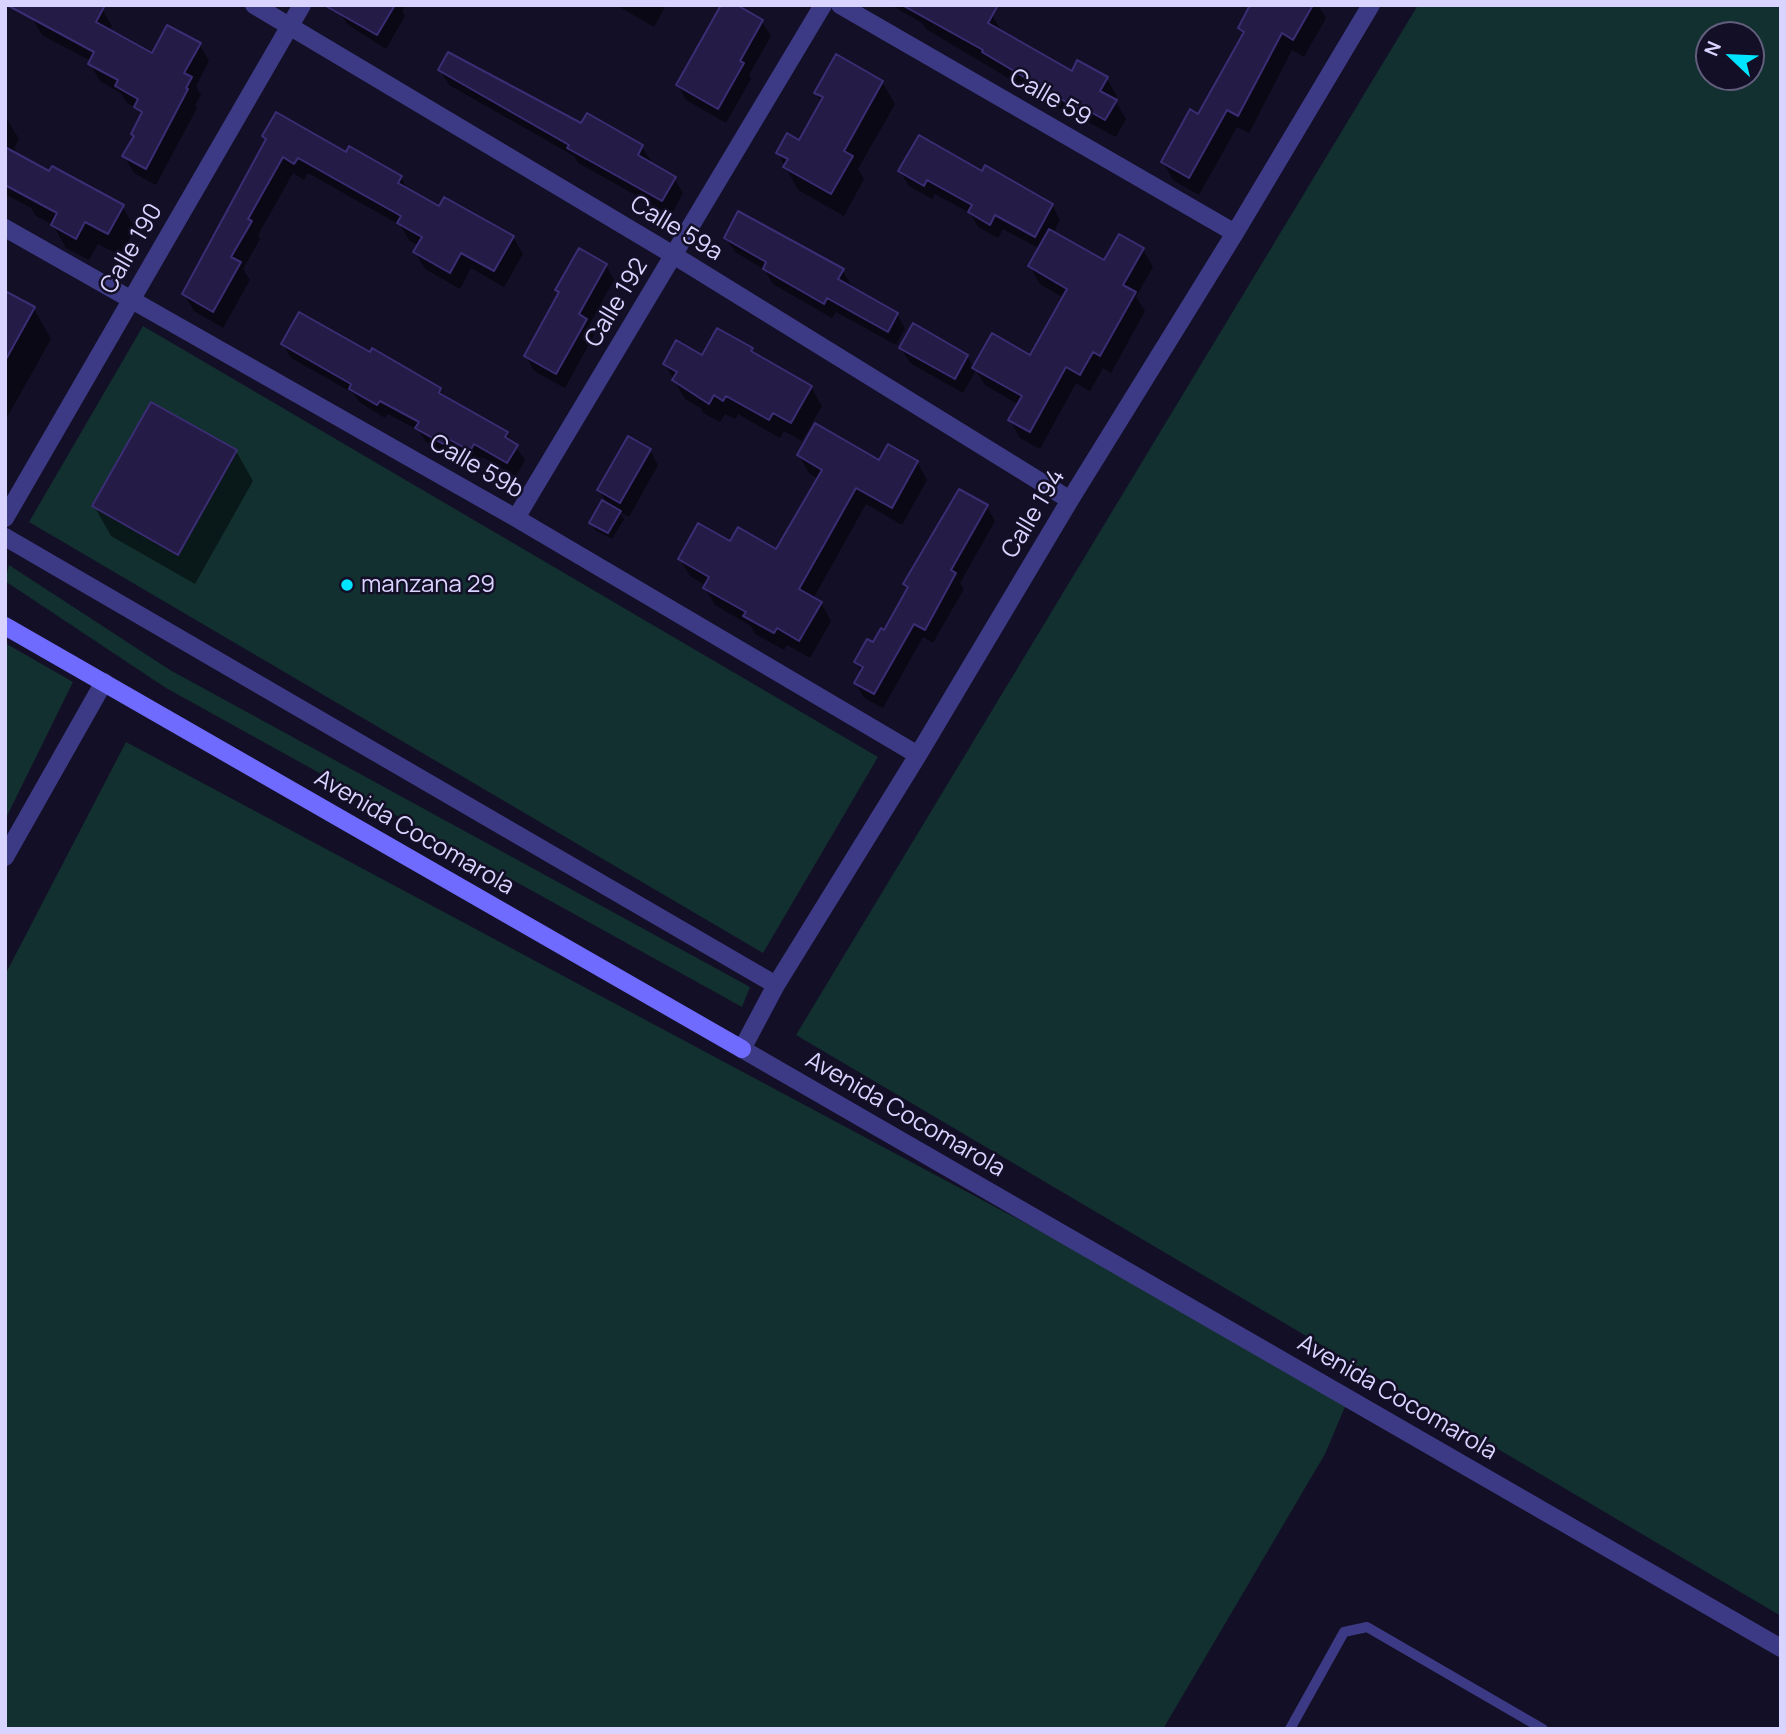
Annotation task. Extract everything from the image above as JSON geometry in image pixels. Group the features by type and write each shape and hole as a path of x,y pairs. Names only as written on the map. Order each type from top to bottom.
{"main road":[{"name":"Avenida Cocomarola","path":"5,626 742,1049"}],"street":[{"name":"Calle 59a","path":"254,5 674,256 1070,500"},
{"name":"Calle 190","path":"5,518 302,5"},
{"name":"Calle 192","path":"516,518 823,5"},
{"name":"Calle 59","path":"840,5 1235,233"},
{"name":"Calle 194","path":"742,1049 776,985 1371,5"},
{"name":"Calle 59b","path":"5,228 516,518 918,755"},
{"path":"5,537 776,985"},
{"path":"5,857 104,682"},
{"name":"Avenida Cocomarola","path":"742,1049 1781,1648"}],"lane":[{"path":"1290,1729 1344,1632 1367,1627 1542,1729"}],"green space":[{"path":"1418,5 1781,5 1781,1616 796,1035"},
{"path":"143,326 878,757 763,953 29,522"},
{"path":"9,565 170,670 750,987 742,1007 166,688 5,581"},
{"path":"5,643 73,682 5,820"},
{"path":"126,742 1229,1332 1347,1402 1325,1454 1163,1729 5,1729 5,975"}],"building":[{"path":"7,5 105,5 96,22 152,53 167,25 201,43 184,73 192,77 186,88 188,89 146,169 122,156 134,136 131,134 142,112 134,107 138,99 115,86 118,80 88,64 94,52"},
{"path":"324,5 395,5 377,35"},
{"path":"721,5 737,5 763,20 740,61 744,63 718,109 676,85"},
{"path":"902,5 998,5 988,23 1072,71 1077,60 1108,77 1100,91 1117,100 1105,120 1078,105 1076,108 982,52 983,50"},
{"path":"1250,5 1313,5 1293,40 1282,33 1238,116 1227,110 1189,178 1161,162 1190,109 1198,114 1244,32 1238,28"},
{"path":"448,52 581,123 587,113 643,145 638,155 676,177 662,201 567,148 569,145 438,70"},
{"path":"836,54 883,81 844,151 853,156 831,194 783,167 788,159 776,153 787,133 799,140 823,97 814,93"},
{"path":"276,112 346,152 349,146 402,176 398,183 439,206 444,197 514,236 494,271 461,253 450,273 413,252 422,237 397,223 401,216 298,158 294,164 283,157 248,219 252,221 231,257 241,262 213,312 182,294 266,139 262,136"},
{"path":"919,135 982,171 985,165 1053,204 1035,237 995,215 990,225 968,212 972,205 927,180 924,186 898,171"},
{"path":"5,147 49,171 52,166 124,205 108,234 85,222 76,239 51,225 57,213 5,185"},
{"path":"738,211 844,269 838,279 898,313 888,332 827,298 824,304 763,269 766,262 724,238"},
{"path":"1049,229 1104,260 1119,234 1144,248 1123,285 1136,292 1100,356 1093,352 1080,375 1066,367 1030,432 1008,420 1022,396 972,368 992,333 1030,355 1067,289 1028,266"},
{"path":"579,248 607,264 579,314 587,319 556,374 524,356 559,292 555,290"},
{"path":"5,291 35,307 5,361"},
{"path":"299,312 370,352 372,348 441,388 439,393 508,432 505,437 518,445 507,463 474,444 470,451 447,438 443,444 415,428 419,422 380,401 377,405 349,389 351,384 281,344"},
{"path":"913,323 968,355 955,379 899,348"},
{"path":"717,328 812,386 791,423 773,413 769,420 726,396 723,401 714,395 709,404 672,380 677,372 663,364 676,340 702,355"},
{"path":"151,402 237,450 178,555 92,506"},
{"path":"815,423 879,460 888,444 918,461 892,508 856,488 799,589 822,602 799,641 777,628 774,633 743,616 746,612 703,588 709,577 678,559 698,523 730,541 738,527 776,549 822,470 797,455"},
{"path":"628,436 651,449 620,503 597,490"},
{"path":"959,489 988,505 951,570 956,573 925,630 914,624 874,694 854,683 863,667 854,662 867,639 873,642 881,628 884,630 908,587 903,584"},
{"path":"602,500 621,511 608,533 589,523"}],"place":[{"name":"manzana 29","path":"347,585"}]}
